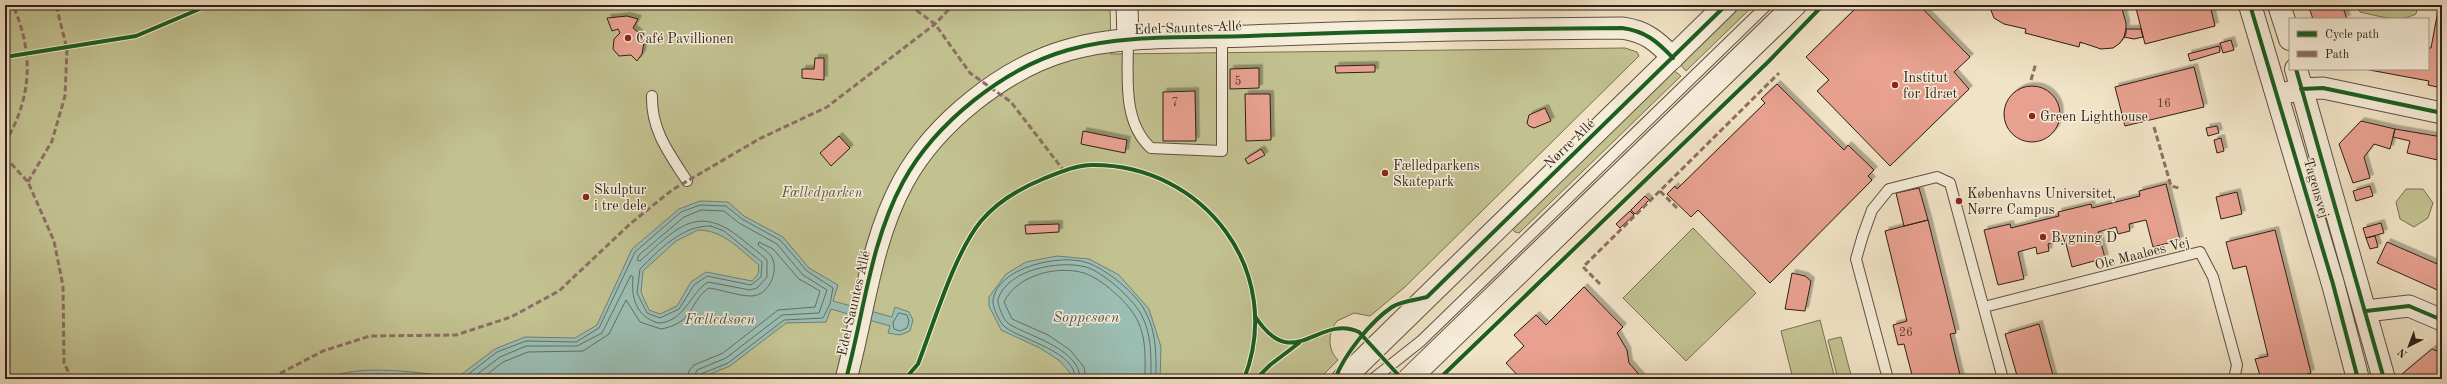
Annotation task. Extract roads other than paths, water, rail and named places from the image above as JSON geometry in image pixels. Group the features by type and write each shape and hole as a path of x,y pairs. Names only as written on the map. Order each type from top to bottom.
{"street":[{"path":"1127,5 1128,40"},
{"name":"Nørre Allé","path":"1343,379 1674,58 1726,5"},
{"path":"1409,379 1795,5"},
{"name":"Tagensvej","path":"2250,5 2278,95 2342,317 2358,379"},
{"path":"2279,5 2289,36"},
{"name":"Edel Sauntes Allé","path":"848,373 872,264 887,217 904,180 931,142 957,115 990,88 1029,65 1069,49 1128,40 1222,36 1622,28 1638,30 1652,36 1674,58"},
{"path":"2278,95 2299,79 2323,88 2442,113"},
{"name":"Tagensvej","path":"2299,79 2366,311 2384,379"},
{"path":"2342,317 2366,311 2409,306 2442,320"}],"lane":[{"path":"1373,379 1421,341 1767,5"},
{"path":"1128,40 1131,118 1143,140 1152,148 1222,151 1222,36"},
{"path":"652,96 651,114 660,138 687,181"},
{"path":"1888,379 1856,259 1872,210 1889,189 1937,177 1950,183 2003,379"},
{"name":"Ole Maaløes Vej","path":"1984,307 2200,252 2213,277 2237,365 2234,379"}],"water":[{"name":"Fælledsøen","path":"700,201 728,202 744,216 783,237 809,268 838,285 833,301 892,317 895,307 909,312 913,320 910,331 900,335 888,333 890,326 831,309 826,322 786,323 730,366 698,379 328,379 341,374 356,371 374,370 392,370 458,377 495,349 525,337 575,338 597,325 632,249 679,209","holes":["698,230 707,231 724,237 738,247 759,265 758,274 752,281 706,272 691,282 677,306 660,314 649,310 641,292 643,271 676,241"]},
{"name":"Soppesøen","path":"1057,256 1089,259 1119,275 1149,309 1161,347 1160,379 1071,379 1071,374 1060,361 1040,348 1001,330 989,306 989,297 1006,274 1026,262"}],"place":[{"name":"Café Pavillionen","path":"628,38"},
{"name":"Institut for Idræt","path":"1895,85"},
{"name":"Green Lighthouse","path":"2032,116"},
{"name":"Fælledparkens Skatepark","path":"1385,173"},
{"name":"Skulptur i tre dele","path":"586,197"},
{"name":"Københavns Universitet, Nørre Campus","path":"1959,201"},
{"name":"Bygning D","path":"2043,237"}],"park label":[{"name":"Fælledparken","path":"822,192"}]}
